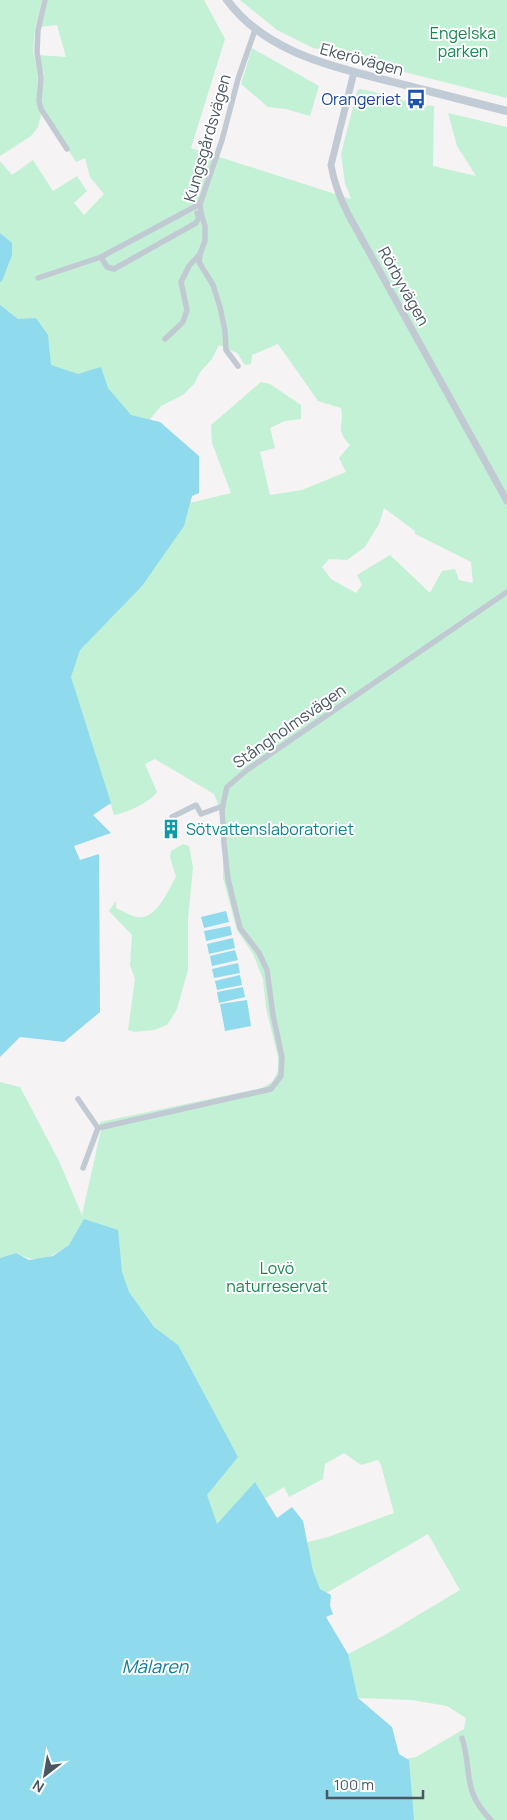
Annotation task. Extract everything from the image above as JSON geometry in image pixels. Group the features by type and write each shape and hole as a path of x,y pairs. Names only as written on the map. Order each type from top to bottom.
{"main road":[{"name":"Ekerövägen","path":"227,0 255,30 301,56 354,72 507,111"}],"street":[{"path":"45,0 38,30 37,52 42,76 39,100 41,109 66,149"},
{"name":"Kungsgårdsvägen","path":"238,366 226,350 225,331 220,307 212,285 199,262 205,241 205,226 198,206 222,140 238,79 255,30"},
{"name":"Rörbyvägen","path":"354,72 331,165 339,195 507,501"},
{"path":"38,278 101,258 198,206 199,217 196,223 114,269 107,266 101,258"},
{"path":"166,339 183,322 187,310 181,282 189,266 200,254"},
{"name":"Stångholmsvägen","path":"98,1128 271,1089 281,1076 282,1056 267,970 259,953 240,928 228,880 223,806 227,787 247,770 507,592"},
{"path":"173,819 172,817 196,805 202,814 223,806"},
{"path":"78,1099 98,1128 83,1168"},
{"path":"462,1738 472,1794 478,1805 491,1820"}],"green space":[{"path":"0,0 42,0 35,29 33,52 38,70 37,102 41,115 38,127 31,136 0,156"},
{"name":"Lovö naturreservat","path":"47,0 204,0 225,39 191,148 351,199 345,183 341,154 357,91 360,89 434,106 433,166 476,176 457,146 448,113 507,127 507,1820 98,1820 0,1488 69,1245 44,1258 31,1259 16,1253 0,1258 0,1082 20,1087 59,1161 82,1215 101,1130 100,1122 262,1088 272,1082 278,1071 278,1057 266,1008 263,979 253,954 237,930 223,878 223,832 218,804 214,794 155,759 145,764 157,792 149,800 138,806 114,815 89,734 0,1033 0,236 4,237 0,233 0,161 12,175 33,160 53,191 77,176 87,191 74,203 84,215 104,194 90,177 85,158 76,162 44,111 41,98 44,74 38,55 66,57 57,25 40,27","holes":["278,344 318,401 341,408 341,431 350,445 339,458 346,472 302,490 270,495 260,452 275,448 270,428 285,421 301,419 301,405 270,384 261,382 211,425 212,443 231,493 190,503 188,512 138,434 161,406 183,395 194,384 201,371 212,359 219,345 237,353 245,365 251,364 252,355","384,508 415,531 415,534 471,562 473,583 459,580 455,569 442,571 430,593 390,555 357,575 362,585 356,593 331,579 322,567 329,559 347,560 365,547 379,524","344,1453 361,1465 378,1460 394,1513 328,1537 284,1548 261,1501 284,1487 289,1497 323,1479 325,1464","428,1534 460,1590 383,1636 348,1654 304,1606","353,1676 358,1698 412,1700 447,1706 466,1718 464,1729 416,1757 376,1764 322,1685"]},
{"name":"Engelska parken","path":"240,0 507,0 507,98 369,63 333,51 313,48 277,30"},
{"path":"252,48 319,86 310,116 286,109 268,107 241,84"},
{"path":"183,844 189,846 193,867 188,919 188,970 177,1009 167,1025 154,1030 134,1032 128,1030 135,979 130,965 132,935 109,911 116,901 116,908 136,917 149,915 154,911 176,877 170,857 171,851"}],"water":[{"path":"0,233 12,243 12,255 0,282"},
{"path":"0,305 18,319 36,318 48,335 51,365 78,374 101,367 108,388 131,415 160,422 199,456 199,493 192,496 184,526 142,586 80,650 71,677 111,803 93,815 111,833 74,846 80,860 99,854 100,1012 64,1042 20,1037 0,1057"},
{"path":"226,911 229,922 204,928 201,917"},
{"path":"230,926 232,935 206,941 204,931"},
{"path":"233,938 235,948 209,954 207,944"},
{"path":"235,950 238,960 212,966 210,956"},
{"path":"238,963 240,973 214,978 212,969"},
{"path":"240,975 242,985 217,990 215,981"},
{"path":"243,987 245,997 219,1003 217,992"},
{"path":"247,1000 251,1026 225,1031 220,1004"},
{"name":"Mälaren","path":"84,1219 118,1230 122,1272 129,1292 154,1327 178,1345 238,1457 207,1495 217,1524 255,1482 277,1518 292,1507 303,1521 313,1571 320,1589 331,1595 330,1606 333,1614 326,1617 348,1654 358,1698 392,1727 399,1754 409,1760 414,1820 0,1820 0,1258 16,1253 29,1260 53,1256 69,1245"}],"place":[{"name":"Orangeriet","path":"416,99"},
{"name":"Sötvattenslaboratoriet","path":"171,829"}]}
